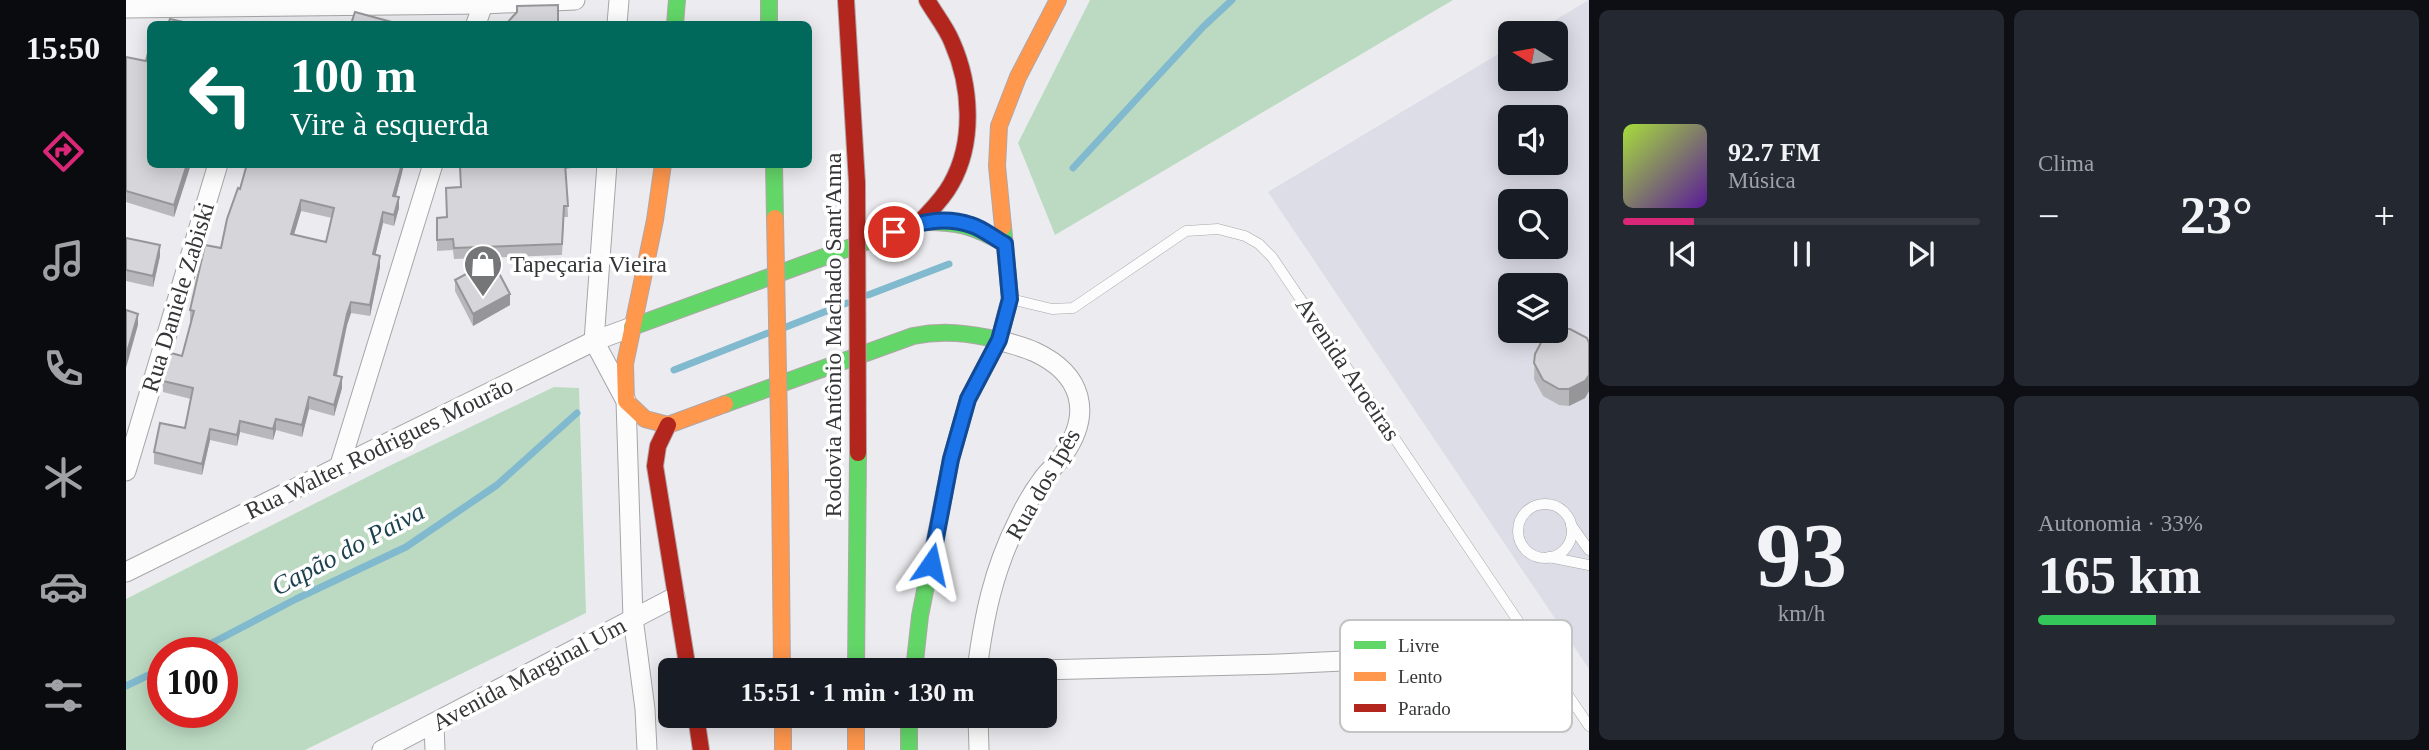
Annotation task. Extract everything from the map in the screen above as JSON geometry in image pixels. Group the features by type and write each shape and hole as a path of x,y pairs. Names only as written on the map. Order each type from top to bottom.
{"highway":[{"path":"675,21 677,0"},
{"path":"769,0 769,21"},
{"name":"Rodovia Antônio Machado Sant'Anna","path":"846,0 857,183 856,658"},
{"path":"920,222 936,208 959,167 969,119 968,95 954,46 927,0"},
{"path":"915,658 920,616 951,459 968,399 999,340 1010,299 997,166 999,127 1018,77 1058,0"},
{"path":"662,168 655,220 625,364 626,401 645,419 668,425 913,336 938,330 970,332 999,340"},
{"path":"774,168 782,658"},
{"path":"632,327 920,222 948,221 972,225 1005,244"},
{"path":"668,425 658,446 655,466 686,658"},
{"path":"698,728 701,750"},
{"path":"783,728 783,750"},
{"path":"856,728 856,750"},
{"path":"909,728 909,750"}],"street":[{"path":"126,8 263,16 575,0"},
{"path":"617,21 619,0"},
{"path":"477,21 483,4"},
{"name":"Rua Daniele Zabiski","path":"126,471 217,168"},
{"path":"339,468 432,168"},
{"path":"607,168 594,341 626,401 633,618 645,709 647,750"},
{"name":"Rua Walter Rodrigues Mourão","path":"126,572 594,341 632,327"},
{"name":"Rua dos Ipês","path":"979,658 985,610 1004,551 1044,477 1064,455 1079,426 1082,403 1071,379 1053,362 1034,351 999,340"},
{"name":"Avenida Marginal Um","path":"382,750 675,597"},
{"path":"1057,670 1340,661"},
{"path":"434,725 435,750"},
{"path":"978,728 979,750"}],"lane":[{"name":"Avenida Aroeiras","path":"1010,299 1052,309 1073,308 1186,231 1218,229 1245,236 1259,244 1272,257 1517,620"},
{"path":"1589,550 1561,509 1545,504 1536,505 1523,515 1519,523 1520,541 1531,554 1589,565"},
{"path":"1549,557 1557,554 1569,542 1571,524"},
{"name":"Avenida Aroeiras","path":"1572,701 1589,726"}],"shaded area":[{"path":"1589,0 1589,669 1572,644 1572,620 1556,620 1268,192 1498,54 1498,91 1568,91 1568,21 1553,21"}],"green space":[{"path":"1090,0 1453,0 1055,235 1018,143"},
{"path":"554,387 579,388 586,613 305,750 126,750 126,599 387,467"}],"building":[{"path":"558,5 558,21 509,21 517,12 517,6"},
{"path":"355,12 388,21 352,21"},
{"path":"126,57 146,61 147,57 147,168 186,168 174,205 126,191"},
{"path":"246,168 401,168 393,196 399,197 394,215 383,212 373,254 380,256 370,305 351,302 347,314 334,375 342,377 334,405 309,397 302,425 276,419 273,429 240,421 237,435 210,429 202,464 154,452 160,423 185,428 193,388 163,381 171,353 182,356 194,311 190,310 205,245 221,248 227,219 238,188 240,189","holes":["301,200 334,208 326,242 291,234"]},
{"path":"460,168 565,168 568,206 564,206 562,244 454,248 453,239 437,240 437,218 447,217 446,188 461,187"},
{"path":"126,238 160,245 153,276 126,270"},
{"name":"Tapeçaria Vieira","path":"492,260 510,294 473,314 455,280"},
{"path":"126,310 138,314 126,356"},
{"path":"1570,329 1587,338 1589,375 1585,381 1569,389 1559,389 1543,380 1534,363 1541,343 1568,343"}],"waterway":[{"name":"Capão do Paiva","path":"1073,168 1203,27 1232,0"},
{"path":"868,295 949,264"},
{"path":"786,327 847,303"},
{"path":"674,370 768,333"},
{"name":"Capão do Paiva","path":"224,637 406,547 497,485 577,413"},
{"name":"Capão do Paiva","path":"126,686 147,676"}],"traffic: fast":[{"path":"675,21 677,0"},
{"path":"769,0 769,21"},
{"path":"774,168 775,218"},
{"path":"632,327 920,222 944,222 964,226 1005,244"},
{"path":"915,658 920,616 951,459 968,399 999,340 1010,298 1003,227"},
{"path":"725,404 913,336 956,333 999,340"},
{"path":"856,658 858,453"},
{"path":"909,728 909,750"}],"traffic: slow":[{"path":"1003,227 997,166 999,126 1018,77 1058,0"},
{"path":"662,168 655,220 625,364 626,401 645,419 668,425 725,404"},
{"path":"775,218 780,475"},
{"path":"780,475 782,658"},
{"path":"783,728 783,750"},
{"path":"856,728 856,750"}],"traffic: jam":[{"path":"846,0 857,183"},
{"path":"920,222 944,195 959,168 968,113 963,76 952,42 927,0"},
{"path":"857,183 858,453"},
{"path":"668,425 658,446 655,466 686,658"},
{"path":"698,728 701,750"}],"place":[{"name":"Tapeçaria Vieira","path":"483,298"}],"route":[{"path":"894,232 920,222 948,221 972,225 1005,244 1010,299 999,340 968,399 951,459 931,564"}]}
